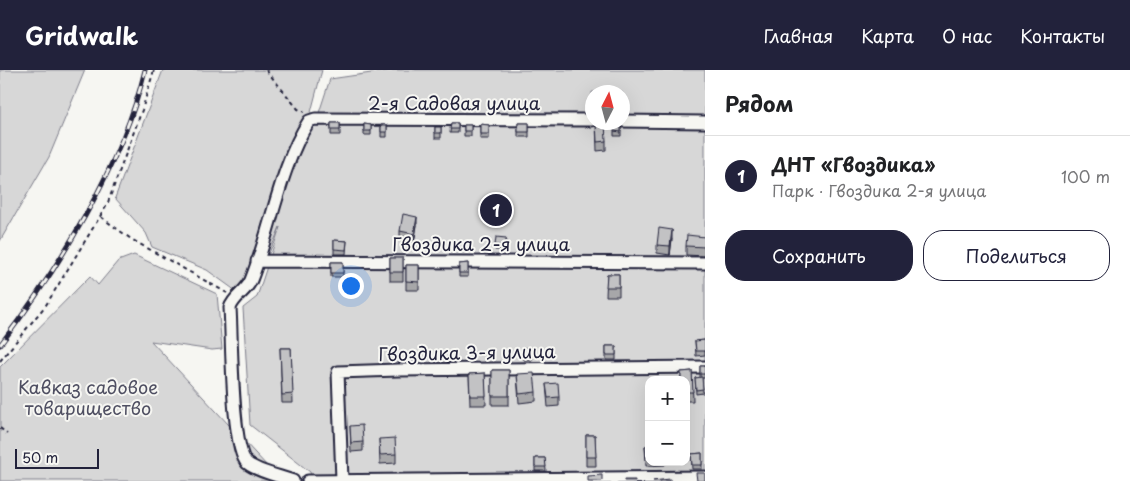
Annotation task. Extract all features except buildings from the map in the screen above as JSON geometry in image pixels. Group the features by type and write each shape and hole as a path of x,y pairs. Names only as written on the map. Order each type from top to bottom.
{"street":[{"name":"2-я Садовая улица","path":"315,119 585,120"},
{"path":"294,481 253,466 242,455 235,414 230,308 236,298 248,287 284,176 305,127 309,121 315,119"},
{"path":"630,120 705,122"},
{"name":"Гвоздика 2-я улица","path":"257,260 581,261 705,264"},
{"name":"Гвоздика 3-я улица","path":"342,480 338,372 705,367"},
{"path":"308,481 705,477"}],"path":[{"path":"0,361 46,305 107,206 142,110 154,70"},
{"path":"266,70 298,109 315,119"},
{"path":"100,216 131,239 236,298"},
{"path":"0,428 7,434"}],"green space":[{"path":"0,70 85,70 49,157 0,241"},
{"path":"163,70 322,70 310,116 316,122 330,79 392,70 705,70 705,481 312,481 310,472 250,425 243,308 257,297 280,227 267,258 236,291 207,270 152,247 146,233 115,198"},
{"name":"Кавказ садовое товарищество","path":"134,255 217,294 222,349 212,350 151,341 281,481 0,481 0,367 90,276 98,285 118,261"}],"railway":[{"path":"0,345 66,250 105,178 135,105 145,70"}],"place":[{"name":"ДНТ «Гвоздика»","path":"496,210"}]}
